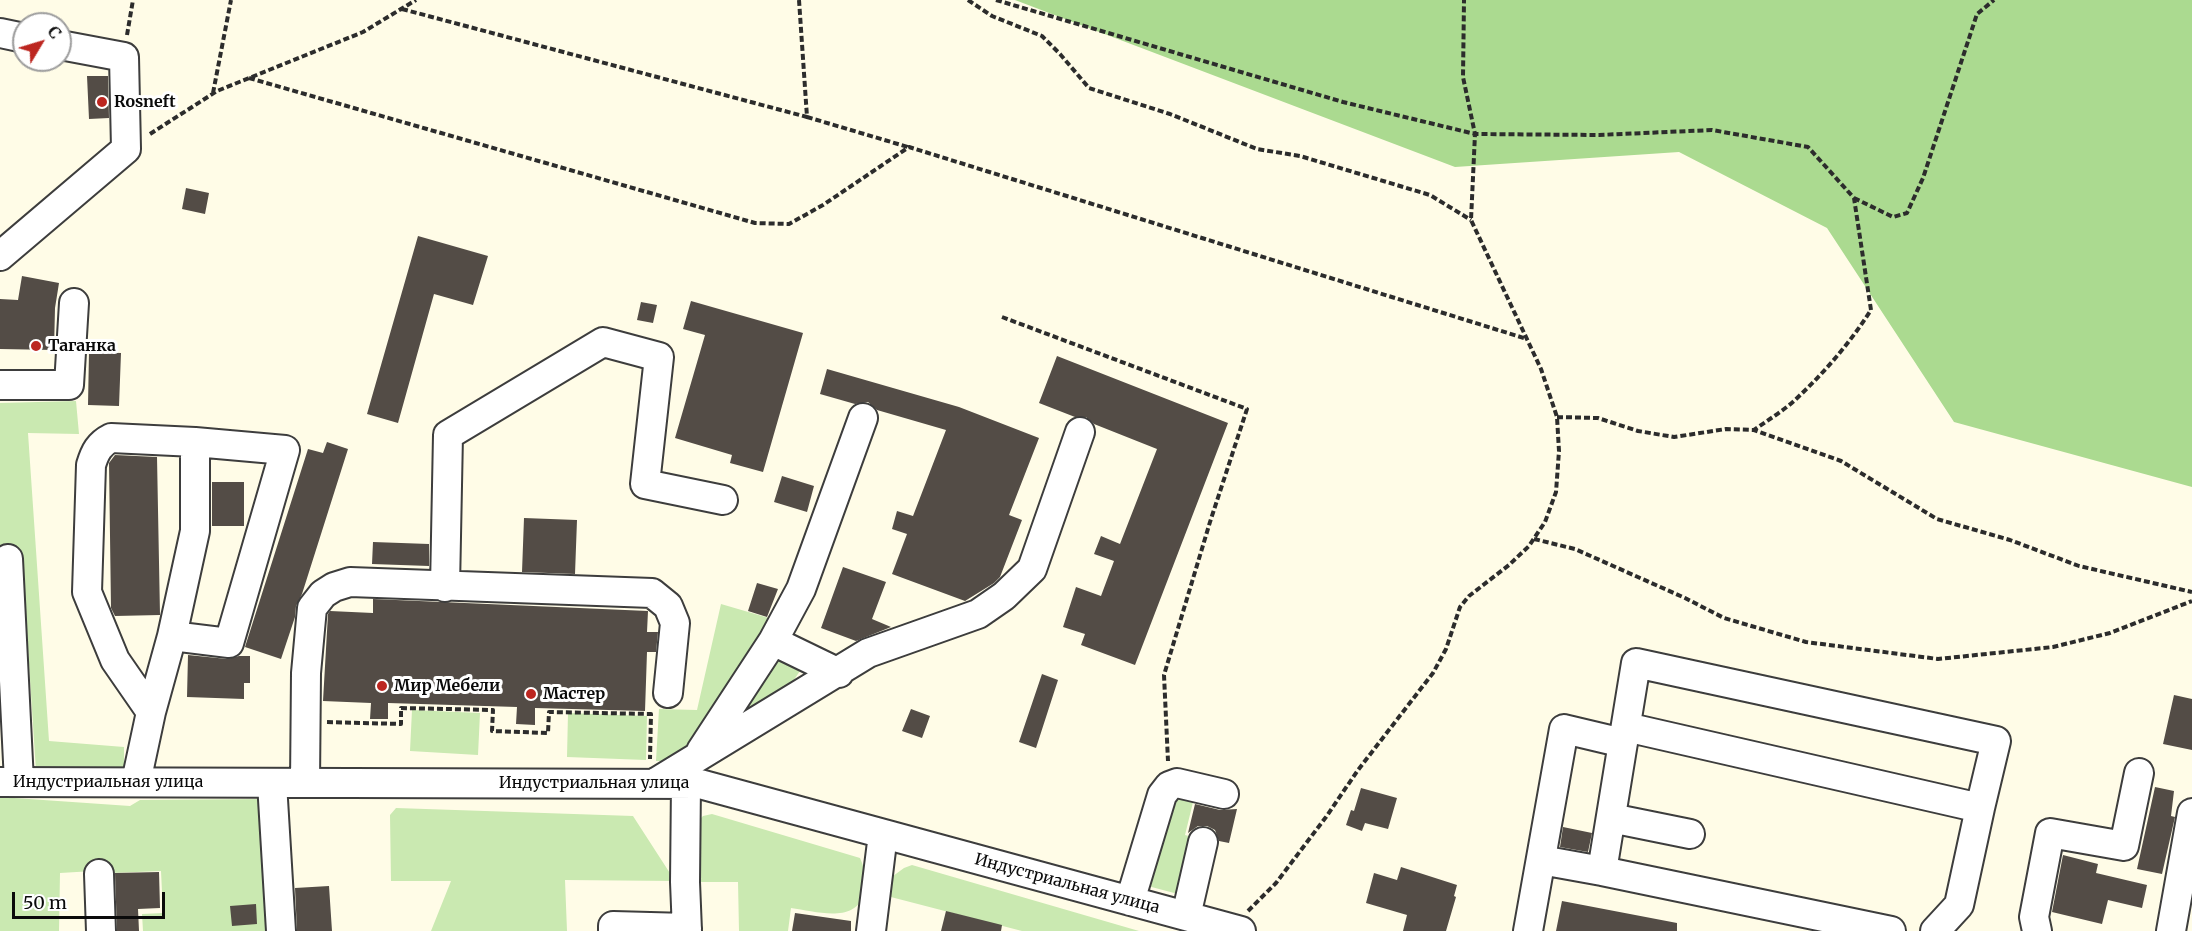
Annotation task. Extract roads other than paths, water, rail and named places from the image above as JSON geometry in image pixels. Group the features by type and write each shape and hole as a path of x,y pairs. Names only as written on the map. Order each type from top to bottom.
{"street":[{"path":"0,256 126,150 124,57 72,47"},
{"path":"0,385 69,385 74,303"},
{"path":"446,587 448,435 603,342 659,357 645,484 723,500"},
{"path":"613,931 612,926 687,929 692,771 773,641 801,588 863,418"},
{"path":"692,771 868,653 978,614 1004,596 1032,569 1080,432"},
{"path":"151,712 115,660 87,592 91,465 94,454 102,442 111,438 285,450 229,643 172,636"},
{"path":"136,782 195,531 195,442"},
{"path":"8,560 9,782"},
{"path":"305,783 306,673 312,608 323,594 334,587 350,582 652,593 668,606 675,623 668,693"},
{"path":"773,641 839,673"},
{"path":"1602,871 1636,663 1996,741 1959,904 1935,931"},
{"path":"1528,931 1564,729 1624,735 1980,808"},
{"name":"Индустриальная улица","path":"9,782 652,783 692,771 700,784 1236,930"},
{"path":"2037,931 2034,917 2050,833 2124,846 2139,773"},
{"path":"272,783 281,931"},
{"path":"1130,901 1162,795 1169,786 1177,783 1224,794"},
{"path":"2172,931 2192,813"},
{"path":"1611,818 1690,834"},
{"path":"871,931 883,834"},
{"path":"1186,916 1203,842"},
{"path":"1541,860 1602,871 1813,923 1891,931"},
{"path":"99,874 101,931"},
{"path":"2178,931 2192,915"}],"place":[{"name":"Rosneft","path":"102,102"},
{"name":"Таганка","path":"36,346"},
{"name":"Мир Мебели","path":"382,686"},
{"name":"Мастер","path":"531,694"}]}
